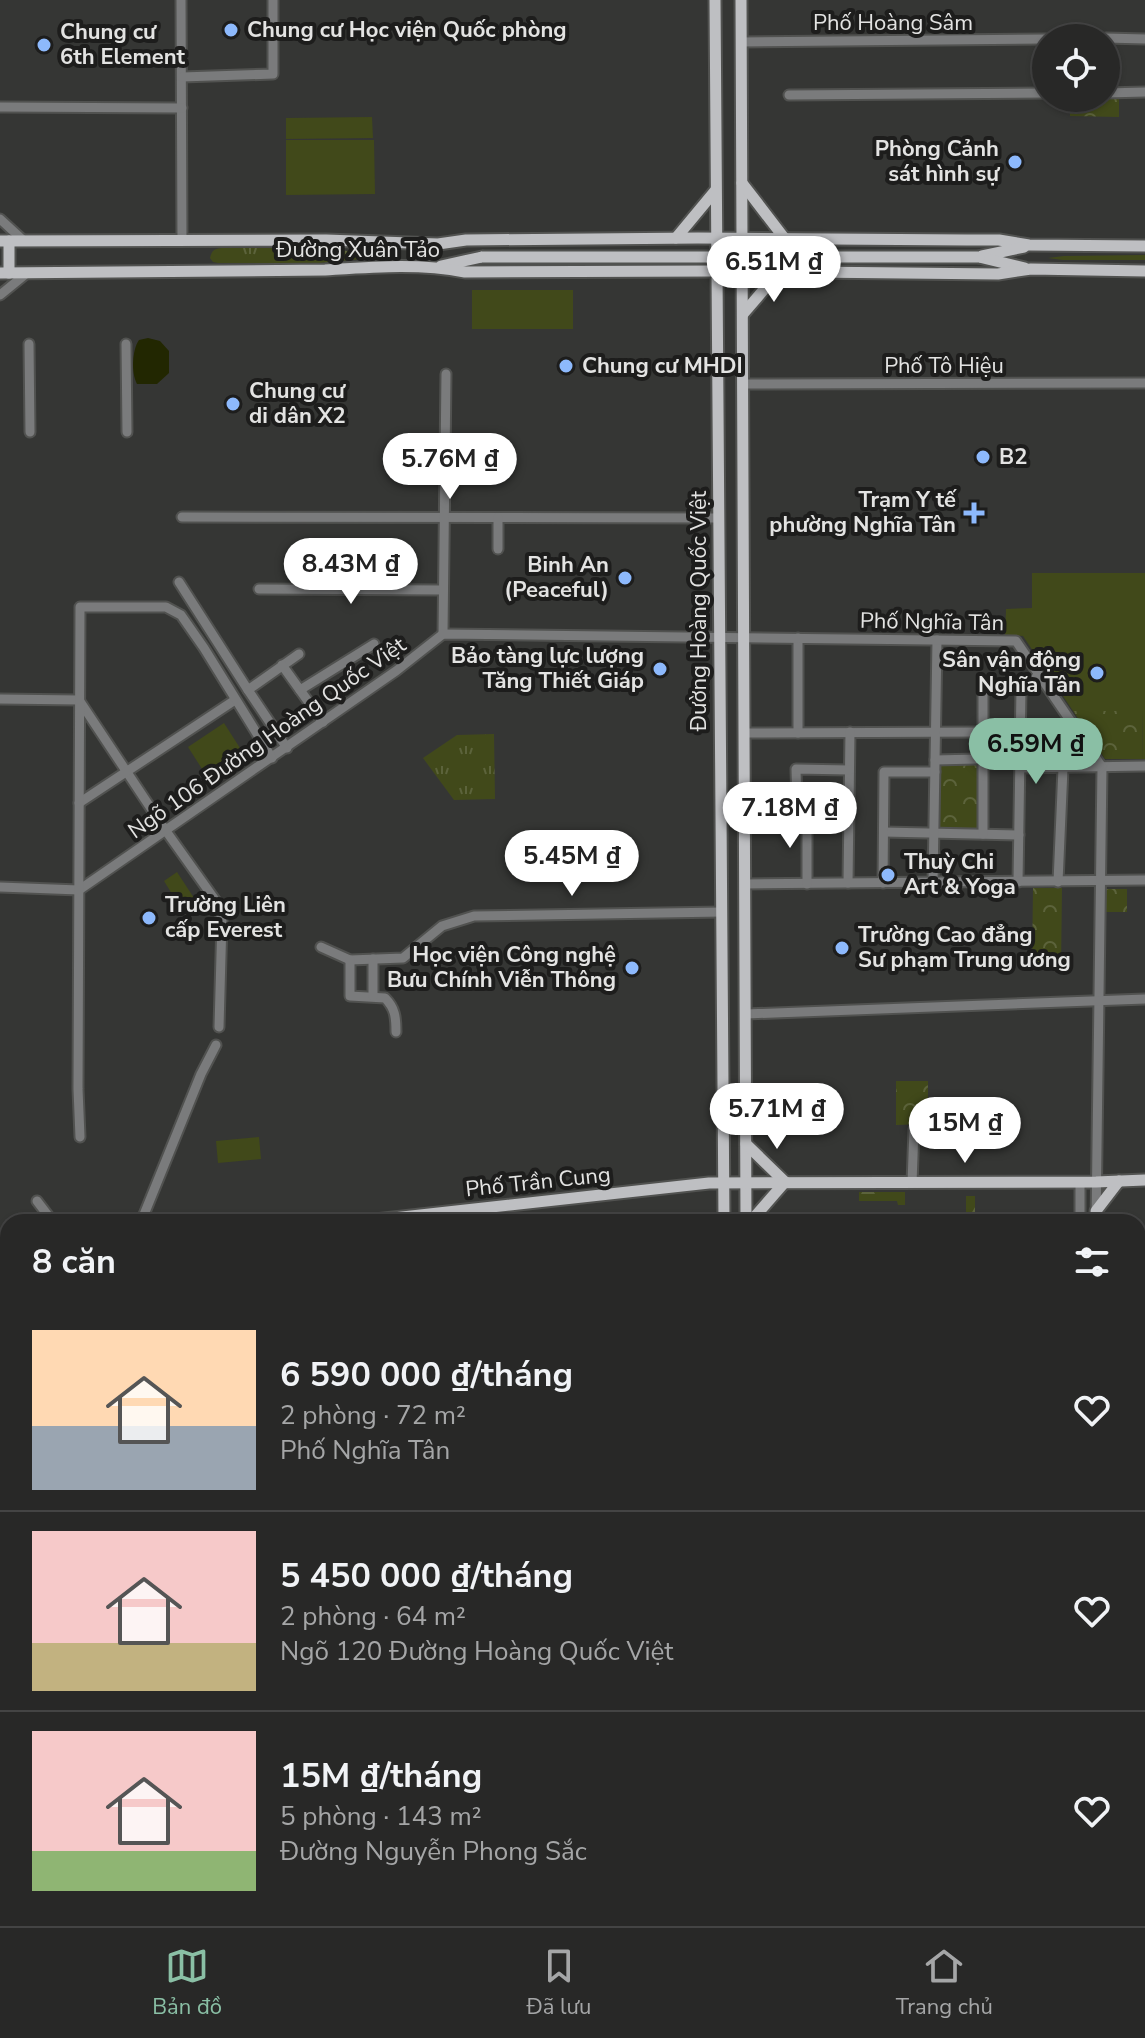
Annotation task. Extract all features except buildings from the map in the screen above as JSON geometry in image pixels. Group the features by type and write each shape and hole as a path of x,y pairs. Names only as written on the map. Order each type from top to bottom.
{"main road":[{"name":"Đường Hoàng Quốc Việt","path":"715,0 724,1214"},
{"name":"Đường Hoàng Quốc Việt","path":"741,0 748,1214"},
{"path":"742,183 785,239"},
{"path":"676,238 715,191"},
{"name":"Đường Xuân Tảo","path":"5,241 326,240 438,244 466,240 742,238 989,240 1029,245"},
{"path":"808,272 796,263 793,252 800,243 810,239"},
{"path":"648,271 661,262 665,251 651,240"},
{"path":"5,241 5,273"},
{"path":"438,244 482,257"},
{"path":"979,257 1029,245 1145,246"},
{"path":"436,266 482,257 979,257 1031,269 1145,271"},
{"name":"Đường Xuân Tảo","path":"5,273 436,266 465,272 998,274 1031,269"},
{"path":"743,314 779,272"},
{"path":"746,1144 785,1182 755,1214"},
{"name":"Phố Trần Cung","path":"432,1214 724,1183 1145,1180"},
{"path":"1097,1214 1119,1181"}],"street":[{"path":"181,0 182,241"},
{"path":"182,77 273,74 273,0"},
{"path":"1120,38 1145,39"},
{"name":"Phố Hoàng Sâm","path":"741,42 1032,39"},
{"path":"1120,93 1145,92"},
{"path":"789,95 1032,93"},
{"path":"0,107 182,108"},
{"path":"0,219 24,241"},
{"path":"0,295 27,273"},
{"path":"29,344 30,432"},
{"path":"126,344 127,432"},
{"path":"446,374 443,634 720,637"},
{"name":"Phố Tô Hiệu","path":"743,384 1145,383"},
{"path":"182,517 718,518"},
{"path":"498,518 498,549"},
{"path":"179,582 287,748"},
{"path":"259,589 443,590"},
{"path":"80,1137 80,607 166,607 181,615 272,758"},
{"name":"Ngõ 106 Đường Hoàng Quốc Việt","path":"79,890 287,748 443,634"},
{"name":"Phố Nghĩa Tân","path":"720,637 1016,641 1102,767"},
{"path":"798,638 798,733"},
{"path":"933,883 937,640"},
{"path":"300,690 374,644"},
{"path":"248,690 299,654"},
{"path":"282,665 323,722"},
{"path":"983,834 983,689 1021,689 1039,675"},
{"path":"1018,882 1021,689"},
{"path":"0,699 79,700"},
{"path":"79,700 218,904 222,920 219,1027"},
{"path":"79,803 235,700"},
{"path":"848,883 850,732"},
{"path":"744,733 983,732"},
{"path":"935,760 983,759 1063,768 1145,766"},
{"path":"1096,1214 1102,767"},
{"path":"1058,882 1063,768"},
{"path":"807,884 807,817 797,807 796,769 849,770"},
{"path":"883,883 884,772 935,772"},
{"path":"744,808 797,807"},
{"path":"884,832 1019,835"},
{"path":"745,884 1145,880"},
{"path":"0,887 79,890"},
{"path":"321,947 350,960 403,958 436,931 474,916 722,912"},
{"path":"373,959 373,996"},
{"path":"350,960 350,996 385,998 393,1007 396,1032"},
{"path":"746,1014 1145,999"},
{"path":"144,1214 201,1074 216,1045"},
{"path":"912,1183 914,1129"},
{"path":"1080,1182 1080,1214"},
{"path":"37,1201 47,1214"}],"green space":[{"path":"1070,112 1119,112 1119,117 1070,116"},
{"path":"372,117 373,138 286,139 286,118"},
{"path":"286,140 374,140 375,194 286,195"},
{"path":"222,248 321,248 392,256 320,263 213,262 210,258 213,252"},
{"path":"1145,255 1145,260 1048,258 1064,256"},
{"path":"472,290 573,290 573,329 472,329"},
{"name":"Sân vận động Nghĩa Tân","path":"1032,573 1145,573 1145,759 1142,711 1073,711 1023,636 1005,635 1006,609 1032,608"},
{"path":"1073,711 1142,711 1143,759 1105,759"},
{"path":"224,723 247,759 211,783 188,747"},
{"path":"494,734 495,799 454,800 423,758 457,735"},
{"path":"940,764 980,764 979,830 940,830"},
{"path":"177,872 194,898 180,907 164,881"},
{"path":"1033,888 1062,888 1061,967 1032,966"},
{"path":"1106,889 1127,889 1127,912 1106,912"},
{"path":"896,1081 928,1081 928,1124 896,1125"},
{"path":"259,1137 261,1159 218,1163 216,1141"},
{"path":"859,1192 905,1192 905,1205 898,1205 897,1201 859,1201"},
{"path":"966,1196 975,1196 975,1214 966,1214"}],"shaded area":[{"path":"148,338 160,341 169,351 169,373 157,384 137,384 133,368 135,350 139,340"}],"place":[{"name":"Chung cư Học viện Quốc phòng","path":"231,30"},
{"name":"Chung cư 6th Element","path":"44,45"},
{"name":"Phòng Cảnh sát hình sự","path":"1015,162"},
{"name":"Chung cư MHDI","path":"566,366"},
{"name":"Chung cư di dân X2","path":"233,404"},
{"name":"B2","path":"983,457"},
{"name":"Trạm Y tế phường Nghĩa Tân","path":"974,513"},
{"name":"Binh An (Peaceful)","path":"625,578"},
{"name":"Bảo tàng lực lượng Tăng Thiết Giáp","path":"660,669"},
{"name":"Sân vận động Nghĩa Tân","path":"1097,673"},
{"name":"Thuỳ Chi Art & Yoga","path":"888,875"},
{"name":"Trường Liên cấp Everest","path":"149,918"},
{"name":"Trường Cao đẳng Sư phạm Trung ương","path":"842,948"},
{"name":"Học viện Công nghệ Bưu Chính Viễn Thông","path":"632,968"}]}
